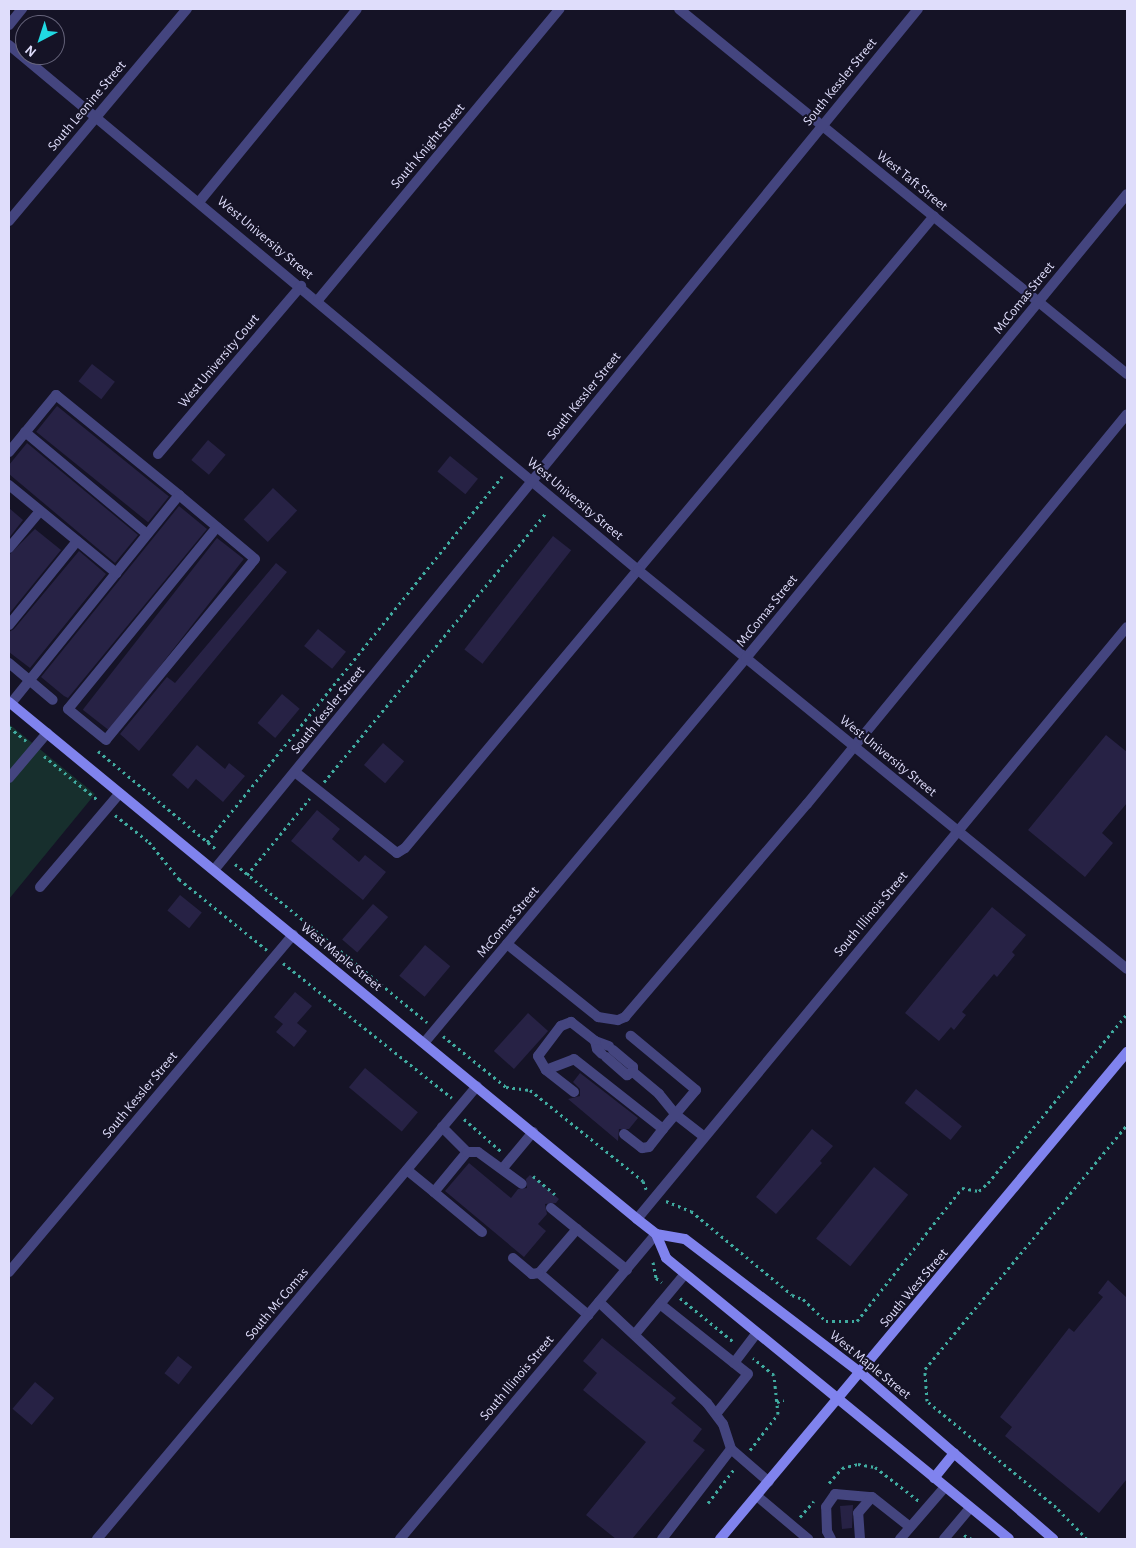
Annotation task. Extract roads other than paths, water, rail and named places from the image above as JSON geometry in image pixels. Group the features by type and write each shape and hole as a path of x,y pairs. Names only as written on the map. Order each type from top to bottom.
{"street":[{"path":"9,24 22,9"},
{"name":"South Leonine Street","path":"9,221 186,9"},
{"path":"199,202 357,9"},
{"name":"South Knight Street","path":"318,300 560,9"},
{"name":"West Taft Street","path":"679,9 1127,374"},
{"name":"South Kessler Street","path":"214,870 918,9"},
{"name":"West University Street","path":"9,44 318,300 638,570 1127,970"},
{"name":"McComas Street","path":"424,1043 746,658 1127,194"},
{"path":"295,772 400,852 934,216"},
{"name":"West University Court","path":"158,454 301,286"},
{"path":"9,452 56,395 217,527 255,559 106,740 68,709 217,527"},
{"path":"507,944 598,1017 618,1020 625,1017 854,746 1127,414"},
{"path":"25,432 147,534"},
{"path":"9,485 116,573"},
{"path":"10,703 178,495"},
{"path":"9,548 40,510"},
{"path":"9,625 77,541"},
{"name":"South Illinois Street","path":"638,1218 1127,627"},
{"path":"9,664 53,700"},
{"name":"West Maple Street","path":"10,703 638,1218 656,1234 666,1258 838,1401 1009,1539"},
{"path":"9,778 46,733"},
{"path":"40,887 120,793"},
{"name":"South Kessler Street","path":"9,1272 293,935"},
{"path":"574,1092 546,1070 538,1056 561,1026 572,1022 595,1041 597,1049 607,1052 628,1075 633,1072 659,1094 674,1114 704,1137"},
{"path":"624,1134 642,1148 649,1147 674,1114 696,1090 631,1036"},
{"name":"South West Street","path":"724,1538 1127,1052"},
{"path":"546,1070 574,1059 663,1129"},
{"name":"South Mc Comas","path":"97,1539 477,1086"},
{"path":"442,1127 467,1152 478,1152 503,1168 522,1184"},
{"path":"503,1168 533,1132"},
{"path":"434,1192 467,1152"},
{"path":"407,1170 482,1232"},
{"path":"551,1208 626,1270"},
{"path":"513,1258 532,1274 539,1273 578,1229"},
{"name":"South Illinois Street","path":"400,1539 656,1234"},
{"name":"West Maple Street","path":"656,1234 685,1239 861,1373 954,1453 1046,1537"},
{"path":"539,1273 588,1315"},
{"path":"635,1334 685,1274"},
{"path":"600,1302 716,1414 723,1424 731,1449 769,1482"},
{"path":"660,1304 748,1374 716,1414"},
{"path":"734,1363 757,1333"},
{"path":"662,1539 731,1449"},
{"path":"934,1478 954,1453"},
{"path":"900,1539 945,1487"},
{"path":"831,1539 825,1518 830,1498 843,1493 872,1497 910,1527"},
{"path":"757,1496 808,1539"},
{"path":"860,1539 858,1513 872,1497"},
{"path":"944,1539 970,1508"}]}
